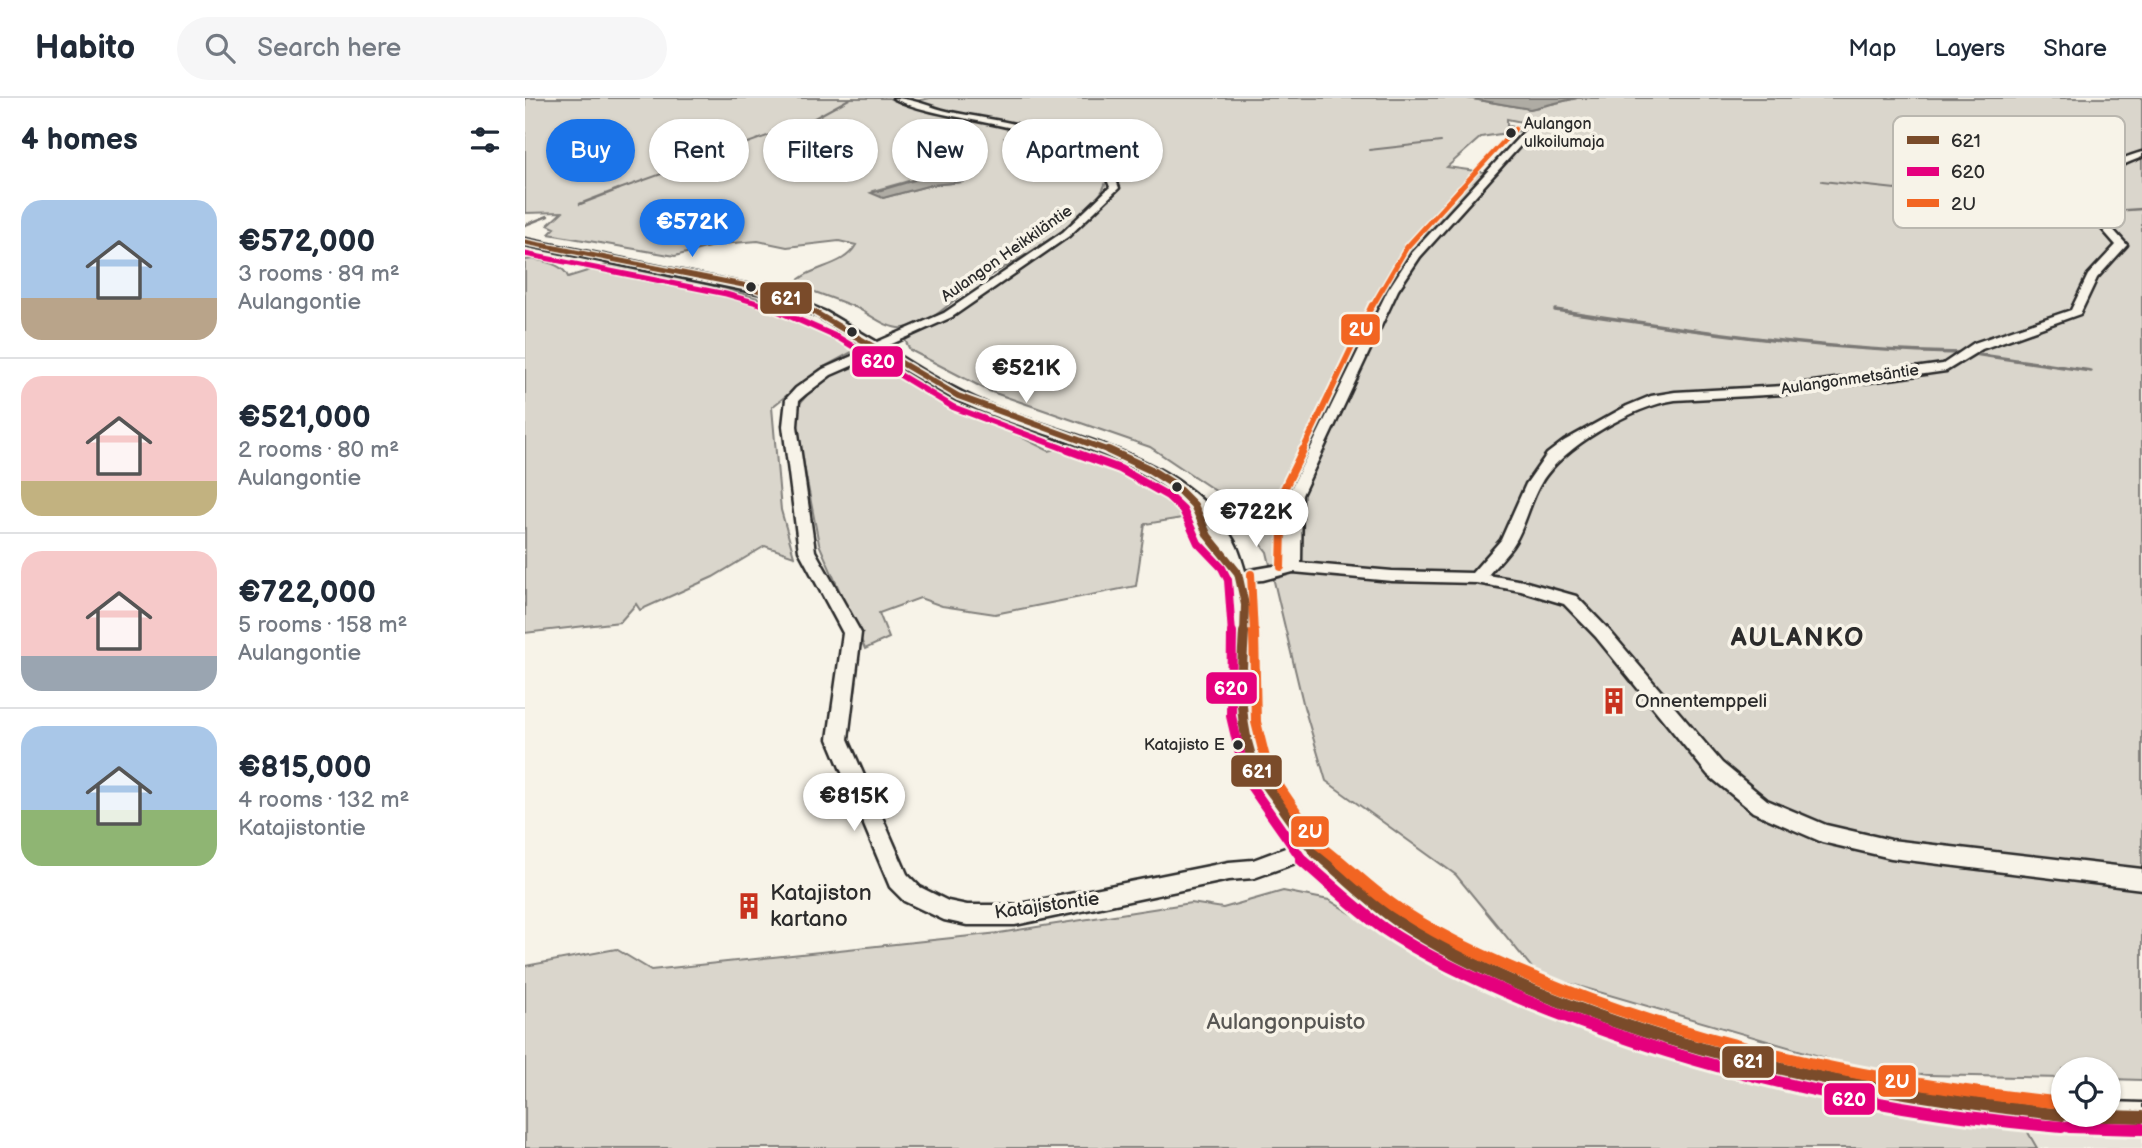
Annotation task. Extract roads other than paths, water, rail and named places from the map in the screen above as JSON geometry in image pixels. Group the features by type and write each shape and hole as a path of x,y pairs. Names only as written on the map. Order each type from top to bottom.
{"street":[{"name":"Aulangon Heikkiläntie","path":"878,348 948,315 986,286 1058,240 1115,188 1115,179 1110,172 1058,141 1002,122 944,113 897,98"},
{"path":"1287,568 1295,495 1394,290 1416,255 1534,126"},
{"name":"Aulangonmetsäntie","path":"2125,162 2142,154"},
{"name":"Aulangonmetsäntie","path":"1476,578 1508,541 1533,484 1552,457 1569,444 1632,409 1656,399 1675,396 1783,390 1946,367 1978,346 2076,312 2092,277 2122,245 2107,228"},
{"path":"525,242 772,294 820,313 918,375 977,405 1123,458 1164,480 1193,503 1210,540 1236,569 1244,621 1243,723 1257,773 1279,814 1305,850 1344,885 1400,926 1505,981 1617,1024 1835,1084 1923,1101 2016,1113 2051,1114"},
{"name":"Katajistontie","path":"878,348 827,372 801,391 793,399 790,426 807,551 852,633 838,739 898,880 912,894 944,910 967,915 1015,915 1229,871 1254,869 1305,850"},
{"path":"1236,569 1263,575 1287,568 1392,576 1476,578 1524,586 1570,600 1602,633 1715,769 1760,806 1822,833 1891,849 2142,879"},
{"path":"2121,1116 2142,1117"}],"waterway":[{"path":"614,191 809,121 851,98"},
{"path":"1369,150 1441,142"},
{"path":"1822,181 1893,189"},
{"path":"580,204 619,189"},
{"path":"2125,210 2142,209"},
{"path":"525,225 548,216"},
{"path":"1555,310 1809,344 1962,353"},
{"path":"1974,354 2091,371"}],"place":[{"name":"Aulangon ulkoilumaja","path":"1511,133"},
{"name":"Onnentemppeli","path":"1614,701"},
{"name":"Katajisto E","path":"1238,745"},
{"name":"Katajiston kartano","path":"749,906"}],"district":[{"name":"AULANKO","path":"1798,638"}],"park label":[{"name":"Aulangonpuisto","path":"1286,1022"}]}
